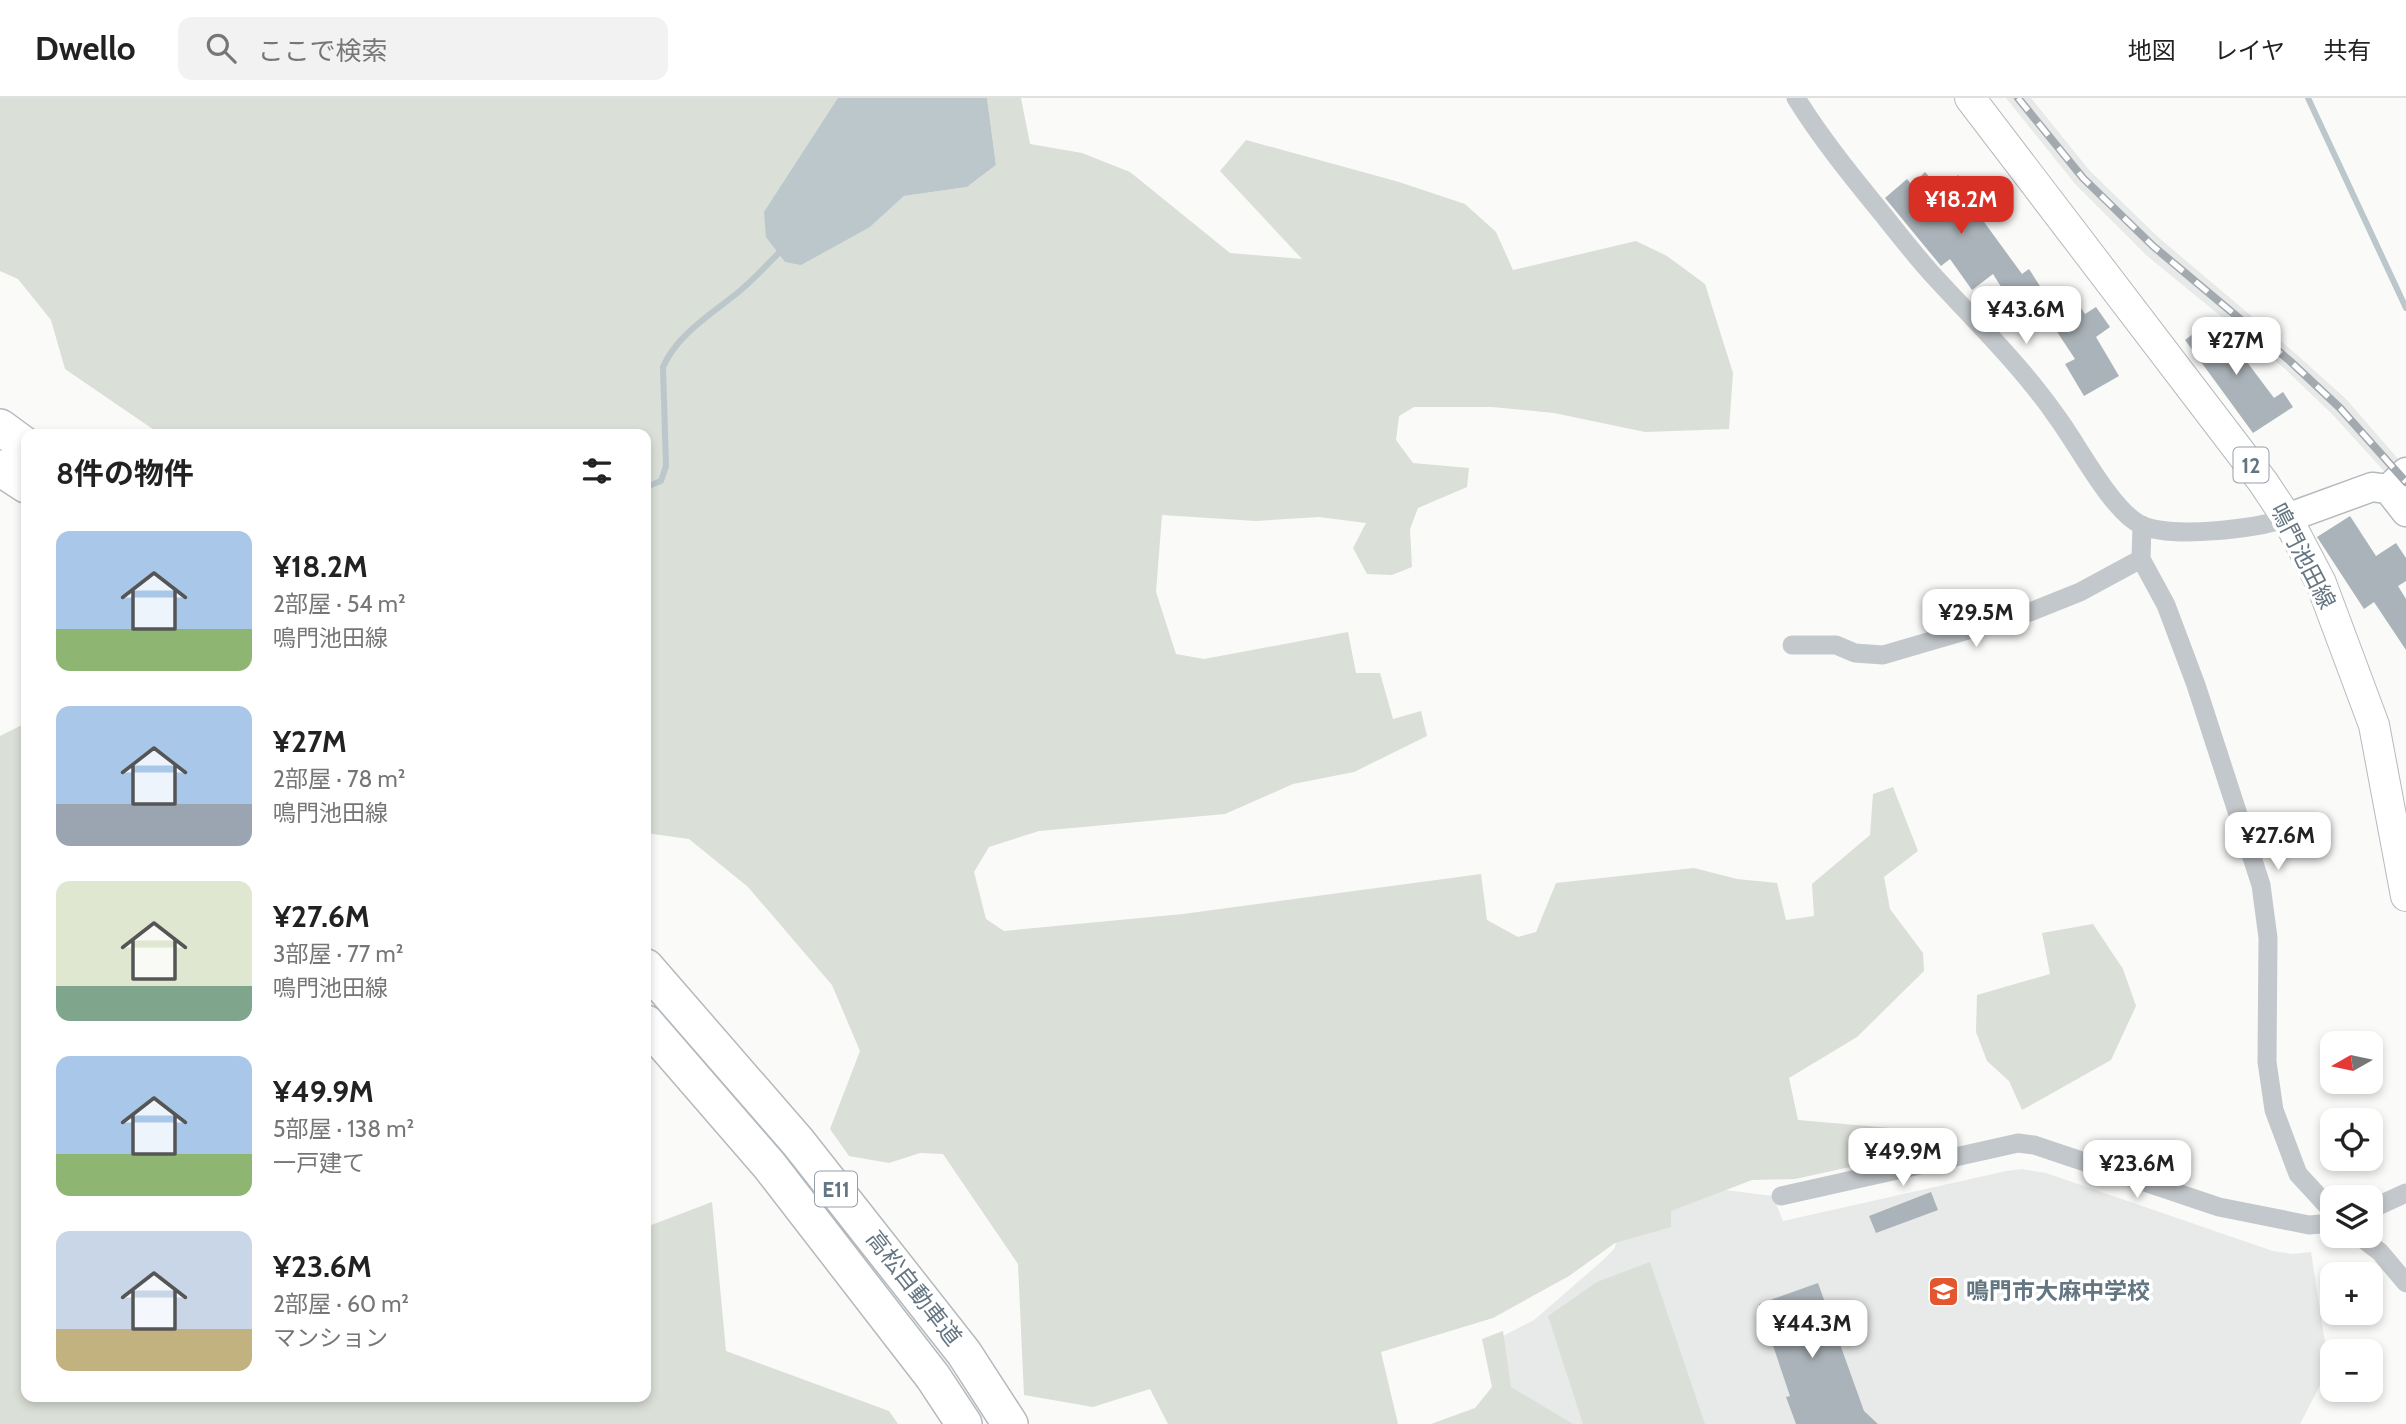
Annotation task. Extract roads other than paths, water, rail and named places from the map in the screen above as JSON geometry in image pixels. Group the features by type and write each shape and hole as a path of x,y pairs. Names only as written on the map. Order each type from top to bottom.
{"highway":[{"path":"0,427 21,442"},
{"path":"0,468 21,482"},
{"name":"高松自動車道","path":"651,973 798,1142 964,1353 1010,1424"},
{"name":"高松自動車道","path":"651,1029 769,1165 933,1377 964,1424"}],"main road":[{"name":"鳴門池田線","path":"1970,98 2263,482 2287,518 2321,583 2374,725 2406,896"},
{"path":"2287,518 2372,487 2397,481 2406,512"}],"street":[{"path":"1796,98 1858,184 1929,270 2024,373 2127,516 2160,531 2234,530 2264,526 2287,518"},
{"path":"2142,525 2141,559 2166,605 2192,674 2261,885 2268,937 2267,1062 2274,1111 2298,1174 2320,1198"},
{"path":"1791,645 1836,645 1855,653 1883,655 2030,612 2081,592 2141,559"},
{"path":"1781,1196 2018,1143 2034,1145 2219,1207 2309,1225 2320,1224"},
{"path":"2383,1204 2406,1193"},
{"path":"2375,1248 2406,1283"}],"waterway":[{"path":"2308,98 2406,308"},
{"path":"651,485 661,481 666,466 663,367 669,356 685,335 742,289 784,248"}],"railway":[{"path":"2018,98 2083,178 2153,246 2290,361 2340,408 2406,482"}],"place":[{"name":"鳴門市大麻中学校","path":"1943,1291"}]}
